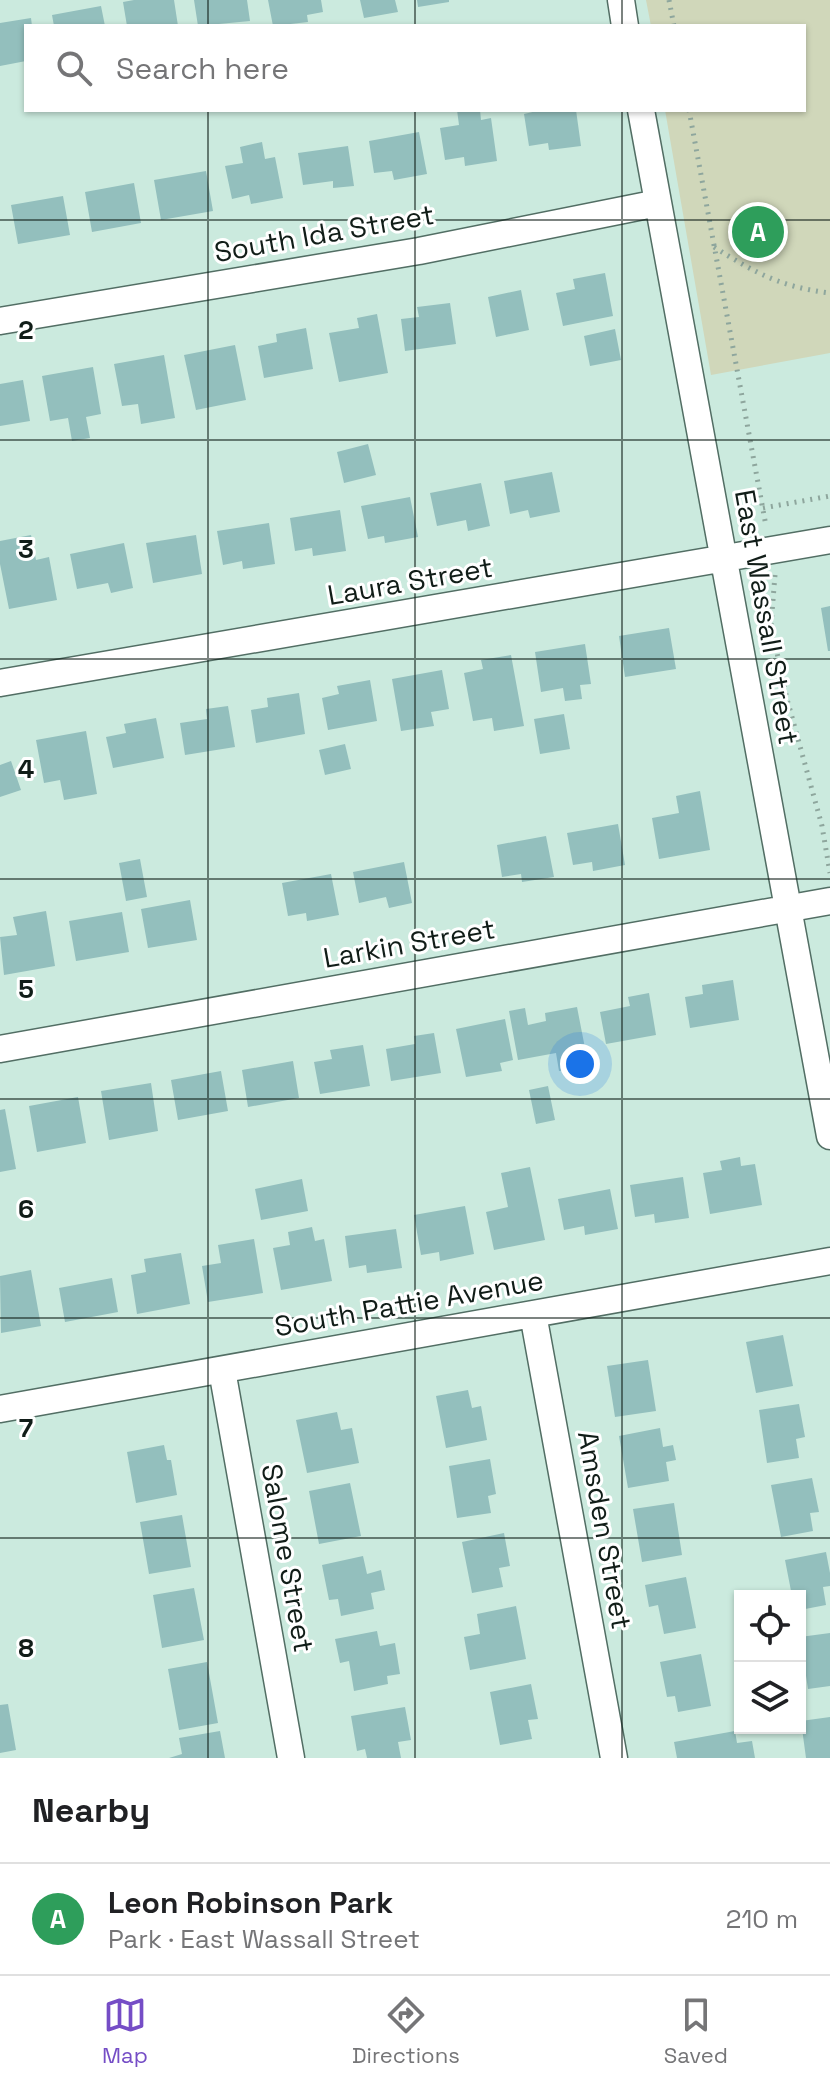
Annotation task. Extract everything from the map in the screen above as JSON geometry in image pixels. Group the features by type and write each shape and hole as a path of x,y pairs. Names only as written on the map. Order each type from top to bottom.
{"street":[{"path":"621,0 625,24"},
{"name":"East Wassall Street","path":"641,112 830,1136"},
{"name":"South Ida Street","path":"0,321 419,251 658,203"},
{"name":"Laura Street","path":"0,683 830,540"},
{"name":"Larkin Street","path":"0,1049 830,901"},
{"name":"South Pattie Avenue","path":"0,1409 830,1261"},
{"name":"Amsden Street","path":"533,1314 614,1758"},
{"name":"Salome Street","path":"222,1370 291,1758"}],"path":[{"path":"669,0 674,24"},
{"path":"689,112 775,576 771,625 787,699 822,826 830,873"},
{"path":"714,247 758,275 799,290 830,293"},
{"path":"763,508 830,496"}],"green space":[{"path":"646,0 830,0 830,353 711,375 665,112 806,112 806,24 651,24"}],"building":[{"path":"174,0 178,24 127,24 123,2"},
{"path":"194,0 247,0 250,21 198,24"},
{"path":"268,0 321,0 323,12 307,15 308,22 273,24"},
{"path":"360,0 395,0 398,12 364,18"},
{"path":"417,0 449,0 449,2 418,7"},
{"path":"101,6 105,24 54,24 52,15"},
{"path":"31,18 32,24 24,24 24,61 0,66 0,23"},
{"path":"457,112 480,112 481,120 491,118 497,161 465,166 464,157 445,160 440,128 459,125"},
{"path":"576,112 581,146 549,150 548,143 529,146 524,114"},
{"path":"419,132 427,174 394,180 392,171 374,173 369,141"},
{"path":"262,142 265,159 275,157 283,198 251,204 249,195 232,199 225,166 243,163 240,147"},
{"path":"348,146 354,186 333,188 333,181 303,185 298,153"},
{"path":"206,171 213,211 161,220 154,180"},
{"path":"134,183 141,223 92,232 85,192"},
{"path":"63,196 70,235 18,244 11,205"},
{"path":"605,273 613,316 563,326 556,293 575,289 573,279"},
{"path":"521,290 529,330 496,337 488,297"},
{"path":"450,303 456,344 405,351 401,319 419,317 417,307"},
{"path":"377,314 388,373 339,382 329,333 359,328 357,318"},
{"path":"306,328 313,369 264,378 258,346 277,342 276,334"},
{"path":"615,329 621,360 590,366 584,336"},
{"path":"235,345 246,400 196,410 184,355"},
{"path":"164,355 175,418 141,424 138,404 122,406 114,364"},
{"path":"93,367 101,414 86,417 90,438 72,441 68,418 50,421 42,376"},
{"path":"23,380 30,421 0,426 0,384"},
{"path":"368,444 376,475 344,483 337,452"},
{"path":"552,472 560,512 530,518 528,510 510,514 504,481"},
{"path":"481,483 490,526 468,531 466,520 437,526 430,493"},
{"path":"410,497 418,537 385,543 384,536 368,539 361,506"},
{"path":"340,510 346,551 313,556 312,548 295,551 290,518"},
{"path":"269,523 275,564 243,569 242,561 223,565 217,531"},
{"path":"31,535 36,560 49,557 57,600 9,609 0,564 0,541"},
{"path":"196,535 202,574 153,583 146,543"},
{"path":"124,543 133,588 111,593 108,583 77,589 70,554"},
{"path":"830,606 830,651 828,651 821,608"},
{"path":"669,628 676,669 625,677 619,636"},
{"path":"585,644 591,684 580,685 582,699 565,701 563,688 541,692 535,652"},
{"path":"511,655 524,726 494,731 492,718 473,721 464,673 483,669 481,660"},
{"path":"442,670 449,709 431,712 434,726 401,731 392,679"},
{"path":"370,680 377,721 328,730 322,698 339,694 337,686"},
{"path":"299,693 305,734 256,743 251,710 268,707 267,698"},
{"path":"228,706 235,747 185,755 180,723 207,719 206,709"},
{"path":"564,714 570,749 540,754 534,719"},
{"path":"156,718 164,758 113,768 106,737 126,733 124,724"},
{"path":"86,731 97,794 64,800 60,780 44,783 36,740"},
{"path":"345,744 351,769 325,775 319,750"},
{"path":"11,761 21,790 0,797 0,765"},
{"path":"700,791 710,850 659,859 652,818 679,813 676,796"},
{"path":"618,824 625,865 593,871 592,862 573,865 567,833"},
{"path":"546,836 554,877 522,882 521,874 502,877 497,845"},
{"path":"140,859 147,897 126,901 119,863"},
{"path":"404,862 412,903 389,908 386,897 359,903 353,872"},
{"path":"331,874 339,915 307,921 306,913 288,916 282,883"},
{"path":"190,900 197,940 148,948 141,909"},
{"path":"46,911 55,966 4,975 0,937 17,935 13,917"},
{"path":"122,912 129,952 76,961 69,921"},
{"path":"733,980 739,1020 690,1028 685,997 703,994 702,985"},
{"path":"649,993 656,1035 606,1044 600,1012 630,1006 628,997"},
{"path":"577,1007 585,1048 572,1051 575,1069 559,1071 556,1053 518,1060 509,1011 525,1008 528,1025 546,1021 545,1013"},
{"path":"505,1019 513,1060 500,1063 502,1071 466,1077 456,1029"},
{"path":"434,1033 441,1073 391,1081 386,1049 415,1044 414,1036"},
{"path":"363,1045 370,1086 320,1094 314,1062 332,1059 330,1050"},
{"path":"293,1061 299,1098 248,1107 242,1070"},
{"path":"221,1071 228,1111 178,1120 171,1080"},
{"path":"151,1083 158,1131 109,1140 101,1091"},
{"path":"548,1086 555,1120 536,1124 529,1090"},
{"path":"78,1097 86,1143 37,1152 29,1106"},
{"path":"5,1109 16,1169 0,1172 0,1110"},
{"path":"740,1157 741,1166 755,1164 762,1205 710,1214 703,1173 722,1170 720,1161"},
{"path":"530,1167 545,1240 494,1250 486,1212 508,1207 501,1173"},
{"path":"683,1177 689,1218 655,1223 654,1214 635,1217 630,1185"},
{"path":"302,1179 308,1211 261,1220 255,1189"},
{"path":"610,1189 618,1229 585,1235 584,1226 564,1230 558,1199"},
{"path":"465,1206 474,1254 440,1261 439,1252 421,1255 414,1215"},
{"path":"312,1227 315,1241 324,1239 332,1281 281,1290 273,1248 290,1245 288,1232"},
{"path":"396,1229 402,1268 367,1273 366,1265 349,1268 345,1236"},
{"path":"254,1239 263,1293 208,1302 202,1266 221,1263 218,1245"},
{"path":"181,1253 190,1304 137,1314 131,1275 146,1272 144,1259"},
{"path":"31,1270 41,1326 1,1333 0,1276"},
{"path":"112,1278 118,1312 65,1322 59,1288"},
{"path":"783,1335 793,1386 756,1393 746,1342"},
{"path":"648,1360 656,1411 615,1417 607,1366"},
{"path":"468,1390 472,1408 481,1406 487,1440 446,1448 436,1396"},
{"path":"799,1404 805,1437 796,1439 799,1458 767,1463 759,1410"},
{"path":"337,1412 341,1430 352,1428 359,1463 307,1473 296,1420"},
{"path":"660,1428 663,1447 673,1445 676,1460 666,1462 669,1481 628,1488 619,1436"},
{"path":"164,1445 167,1460 171,1460 177,1495 136,1503 127,1452"},
{"path":"490,1459 496,1494 488,1496 491,1513 457,1518 449,1466"},
{"path":"812,1478 819,1512 810,1513 813,1531 781,1537 771,1485"},
{"path":"350,1483 361,1536 319,1544 309,1491"},
{"path":"674,1503 682,1555 642,1562 633,1509"},
{"path":"182,1515 191,1567 149,1574 140,1522"},
{"path":"504,1533 510,1566 499,1568 503,1587 472,1593 462,1542"},
{"path":"826,1552 830,1586 823,1587 826,1605 806,1609 806,1590 791,1590 785,1560"},
{"path":"363,1556 367,1574 381,1570 385,1590 371,1593 374,1609 341,1616 338,1599 329,1600 322,1565"},
{"path":"686,1577 696,1628 664,1634 658,1605 649,1607 645,1585"},
{"path":"194,1588 204,1640 162,1648 153,1595"},
{"path":"516,1606 526,1659 470,1670 464,1637 480,1634 477,1614"},
{"path":"377,1631 380,1646 395,1643 400,1674 387,1676 388,1684 354,1691 349,1661 340,1663 335,1639"},
{"path":"830,1633 830,1686 808,1689 806,1636"},
{"path":"701,1654 711,1706 678,1712 675,1696 667,1697 660,1662"},
{"path":"207,1662 218,1723 179,1730 168,1669"},
{"path":"531,1684 538,1719 528,1720 532,1739 500,1745 490,1692"},
{"path":"8,1704 16,1750 0,1753 0,1705"},
{"path":"405,1707 411,1740 398,1742 401,1758 367,1758 365,1749 357,1751 351,1716"},
{"path":"830,1717 830,1758 806,1758 803,1734 806,1734 806,1720"},
{"path":"220,1731 225,1758 169,1758 182,1754 179,1738"},
{"path":"734,1731 737,1743 752,1741 755,1758 677,1758 674,1742"}],"place":[{"name":"Leon Robinson Park","path":"758,232"}]}
